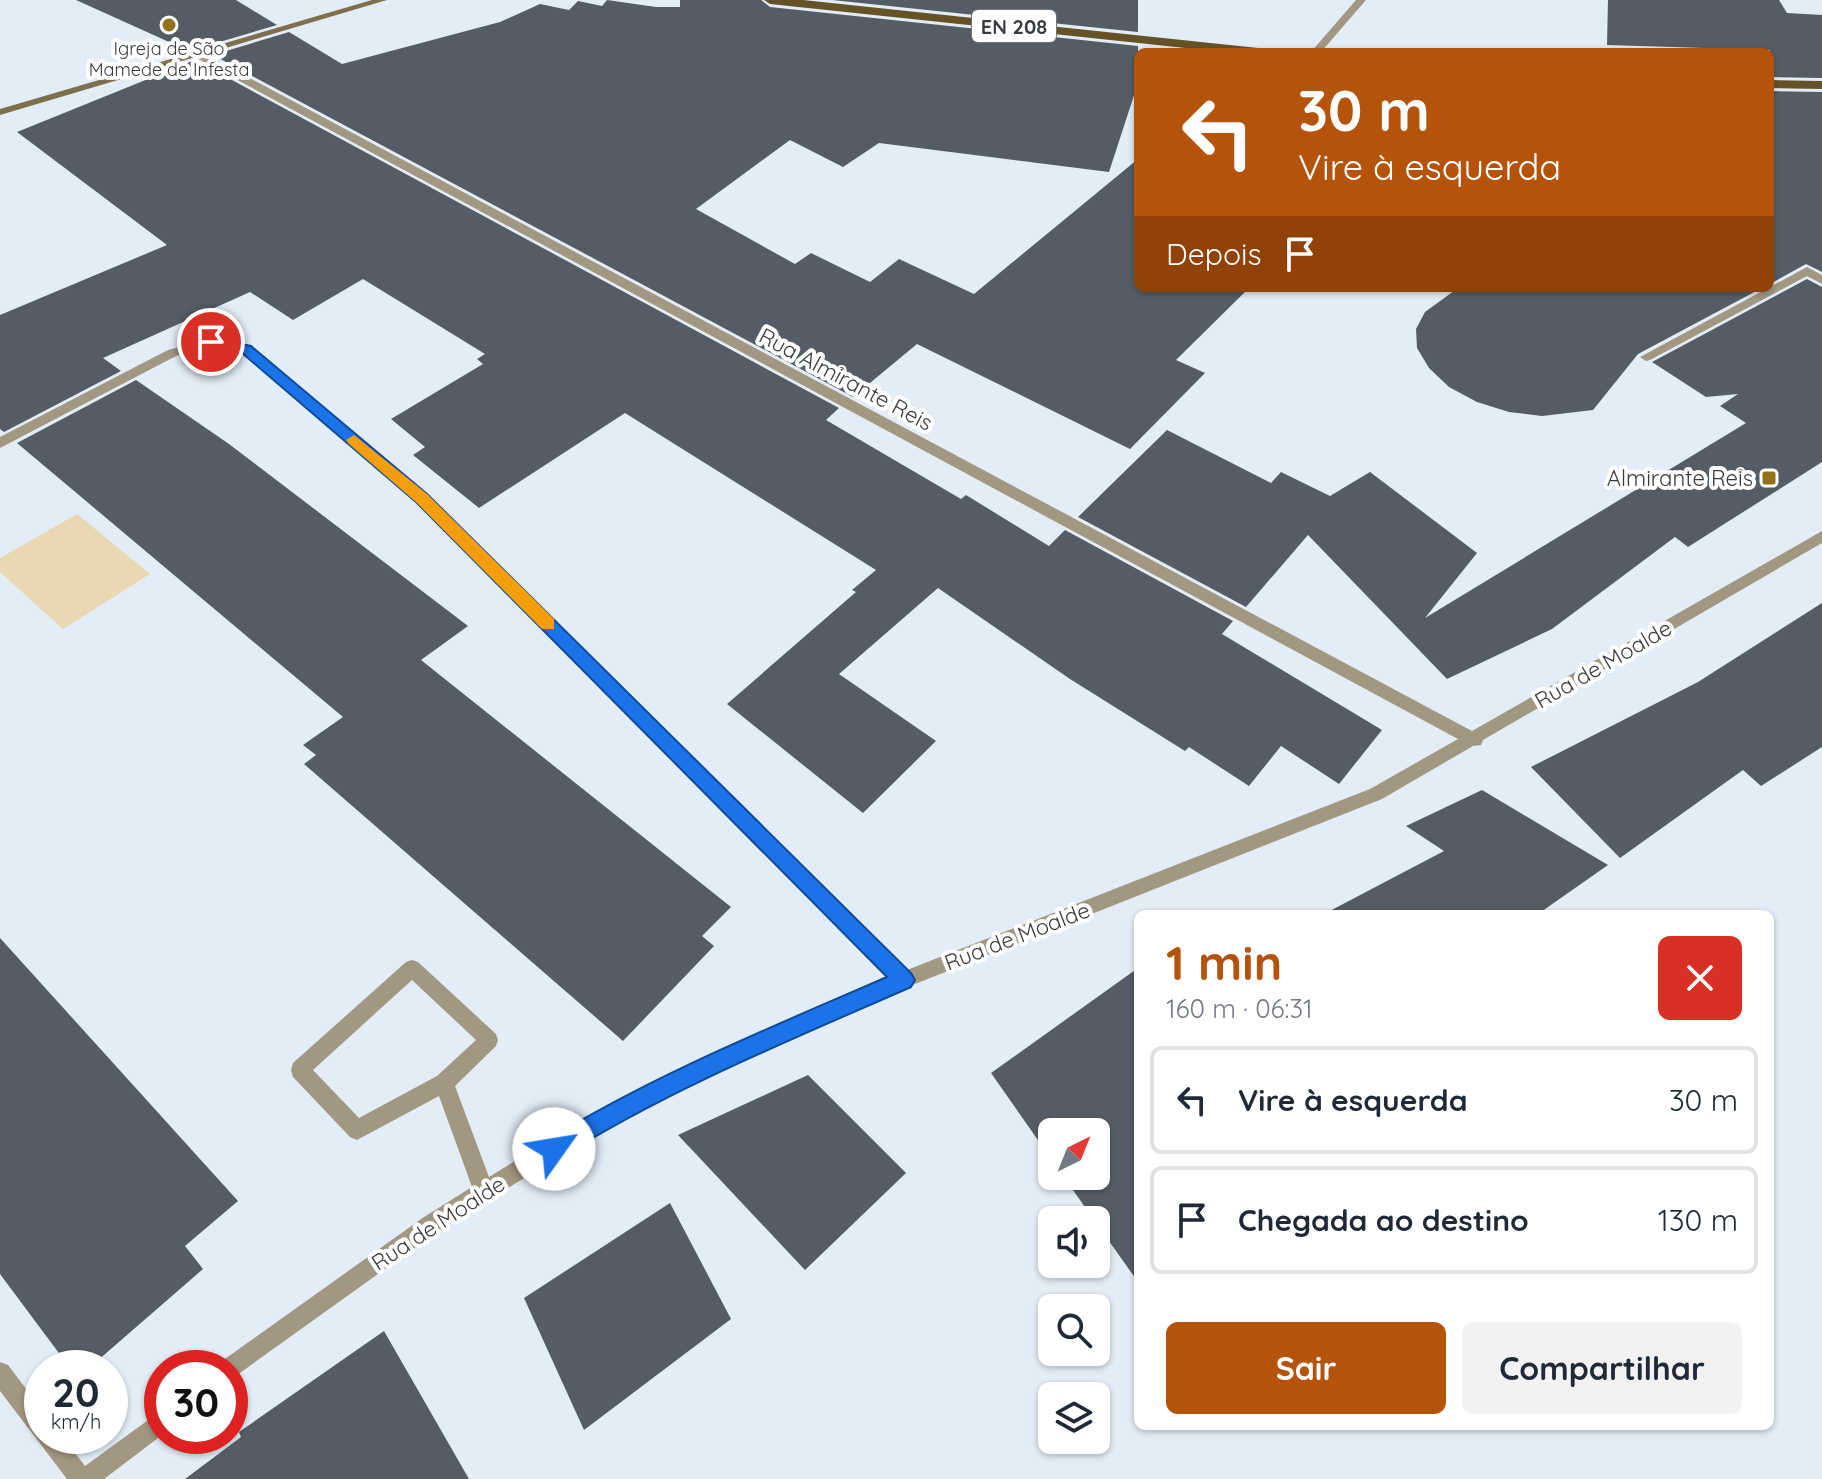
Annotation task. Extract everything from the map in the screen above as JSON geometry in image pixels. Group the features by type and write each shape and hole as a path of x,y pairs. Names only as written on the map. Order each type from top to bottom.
{"main road":[{"name":"EN 208","path":"770,0 1220,48"},
{"path":"1774,84 1822,85"}],"street":[{"path":"336,13 356,0"},
{"path":"0,112 382,0"},
{"path":"1319,48 1361,0"},
{"name":"Rua Almirante Reis","path":"197,54 1475,740"},
{"path":"1774,289 1807,271 1822,280"},
{"path":"1646,357 1768,292"},
{"path":"0,443 172,353 211,342 246,349 422,498 904,980"},
{"name":"Rua de Moalde","path":"248,1356 431,1224 600,1120 756,1045 904,980 1376,794 1475,740 1822,536"},
{"path":"412,968 489,1040 444,1083 357,1130 300,1070 412,968"},
{"path":"444,1083 484,1192"},
{"path":"0,1373 24,1404"},
{"path":"63,1454 84,1479 144,1434"}],"shaded area":[{"path":"77,514 150,574 63,629 0,572 0,558"}],"building":[{"name":"Igreja de São Mamede de Infesta","path":"76,0 236,0 277,25 189,51"},
{"path":"607,0 680,7 680,0 761,0 770,7 1138,46 1134,48 1134,95 1109,172 879,143 843,167 790,140 696,209 795,264 811,253 870,282 899,259 974,294 1134,162 1134,292 1245,292 1176,360 1205,373 1130,449 917,344 853,397 213,55 289,32 342,64 500,22 540,4 569,10 578,1 602,6"},
{"path":"832,0 1138,0 1138,32"},
{"path":"1608,0 1779,0 1787,13 1822,15 1822,78 1774,77 1774,48 1607,45"},
{"path":"195,60 839,408 826,420 961,499 966,495 1049,546 1065,530 1233,621 1222,634 1382,730 1339,784 1281,746 1249,786 1189,747 1185,751 1070,679 938,588 839,674 936,741 863,813 727,704 856,592 852,590 876,570 625,413 479,508 413,455 425,447 391,419 483,364 477,359 485,354 363,279 293,320 250,292 103,358 121,371 4,432 0,429 0,315 167,245 17,132"},
{"path":"1774,91 1822,92 1822,272 1806,264 1774,282"},
{"path":"1807,279 1822,287 1822,462 1688,547 1675,537 1552,629 1447,679 1308,535 1246,607 1078,517 1167,430 1271,483 1281,472 1330,496 1370,472 1477,553 1425,618 1746,423 1720,406 1738,394 1706,397 1652,362"},
{"path":"1452,292 1754,292 1638,354 1593,410 1542,416 1509,412 1477,402 1449,387 1429,368 1417,348 1416,329 1425,312"},
{"path":"136,380 229,444 468,626 421,660 731,907 702,936 714,946 623,1041 304,764 316,755 303,745 343,717 17,443"},
{"path":"1822,603 1822,747 1761,786 1743,770 1620,858 1531,767 1698,682"},
{"path":"1482,790 1608,865 1544,910 1332,910 1444,851 1406,826"},
{"path":"0,938 238,1201 185,1246 203,1269 110,1350 57,1350 0,1274"},
{"path":"1134,971 1134,1276 1110,1242 1110,1206 1084,1206 1073,1190 1110,1190 1110,1118 1038,1118 1038,1140 991,1073"},
{"path":"808,1075 906,1173 805,1270 678,1135"},
{"path":"670,1203 731,1319 584,1430 524,1298"},
{"path":"384,1331 469,1479 185,1479 218,1454 248,1454 248,1426"}],"slow traffic":[{"path":"354,440 422,498 548,624"}],"place":[{"name":"Igreja de São Mamede de Infesta","path":"169,25"},
{"name":"Almirante Reis","path":"1769,478"}],"route":[{"path":"211,342 246,349 422,498 904,980 756,1045 600,1120 554,1149"}]}
